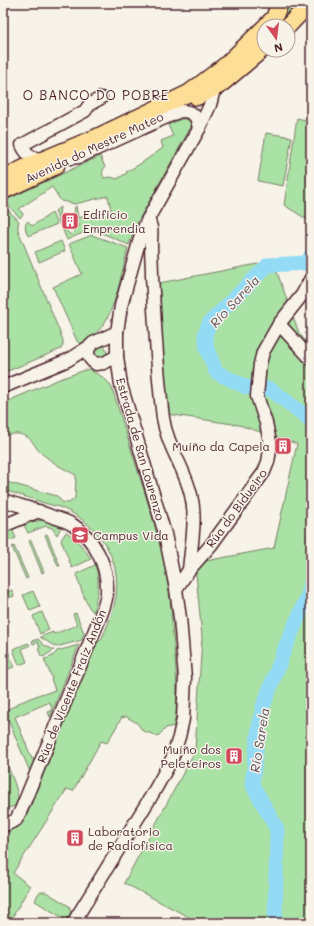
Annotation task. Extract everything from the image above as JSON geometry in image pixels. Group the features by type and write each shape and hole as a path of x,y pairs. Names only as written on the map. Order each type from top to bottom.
{"main road":[{"path":"272,18 280,3"},
{"path":"296,18 310,3"},
{"path":"188,98 256,36"},
{"path":"188,98 215,87 256,55"},
{"name":"Avenida do Mestre Mateo","path":"3,191 188,98"},
{"name":"Avenida do Mestre Mateo","path":"3,178 188,98"}],"street":[{"path":"199,129 210,106 216,83 219,78 256,44"},
{"path":"199,129 207,121 226,88 250,60"},
{"path":"3,178 22,163 24,159 24,150 22,145 85,112 90,104 101,98"},
{"path":"71,158 79,157 180,111 188,111 195,116 199,129"},
{"name":"Estrada de San Lourenzo","path":"73,923 152,795 172,759 183,719 184,678 180,618 176,589 165,534 121,385 117,356 117,332 121,306 141,235 148,219 199,129"},
{"path":"24,150 34,158 45,159"},
{"path":"148,219 151,228 156,335 164,420 169,440 185,476 193,504 194,514 190,570"},
{"name":"Rúa do Bidueiro","path":"176,589 264,472 268,462 270,442 258,390 260,364 263,352 279,324 302,295 311,278"},
{"path":"279,324 311,359"},
{"path":"3,387 68,360 97,341 117,332"},
{"path":"90,346 88,351 89,358 120,378"},
{"path":"68,360 104,363 117,356"},
{"name":"Rúa de Vicente Fraiz Andón","path":"3,500 39,511 73,525 88,537 98,553 104,566 107,582 106,599 101,615 19,815"},
{"path":"3,526 39,511"},
{"path":"3,820 19,815"},
{"path":"3,826 19,815"},
{"path":"3,830 19,815"}],"green space":[{"path":"288,3 295,9 288,18 281,18"},
{"path":"297,118 311,121 311,222 284,205"},
{"path":"181,119 188,120 191,127 137,223 129,245 95,231 82,233 67,240 62,227 71,235 80,225 73,217 75,207 76,206 78,218 111,210 108,196 75,204 61,201 52,187 19,209 23,214 20,218 4,201 100,156 105,167 103,170 104,178 111,177 117,179 163,148 161,141 173,136 168,125"},
{"path":"266,133 292,137 283,186 258,181"},
{"path":"3,205 19,221 18,230 63,340 63,345 61,349 3,373"},
{"path":"60,207 59,215 68,217 60,225 55,211"},
{"path":"52,213 57,224 28,236 25,226 28,221 32,226"},
{"path":"92,235 128,248 116,294 107,319 90,339 81,344 77,341 53,287 82,274 69,244"},
{"path":"61,241 65,251 39,262 35,252"},
{"path":"273,261 299,333 311,348 311,923 200,923 124,883 195,751 202,637 195,563 274,548 297,444 239,425 167,414 159,283"},
{"path":"99,345 105,347 107,356 96,361 92,350"},
{"path":"88,369 105,379 112,388 163,554 170,598 176,670 177,692 174,726 166,728 158,736 143,731 137,723 125,716 124,718 122,717 107,743 101,741 73,791 67,789 13,873 30,886 9,923 3,923 3,840 27,815 96,642 101,640 108,623 114,606 117,590 113,561 99,536 89,525 78,516 62,508 3,490 3,481 57,496 62,502 69,503 75,498 76,475 62,468 45,456 39,451 31,440 24,435 12,434 3,436 3,403 57,380"},
{"path":"44,520 61,527 57,535 52,528 46,526 28,533 24,525 30,522"},
{"path":"12,529 16,538 3,543 3,533"},
{"path":"66,532 80,544 91,559 72,568 61,540"},
{"path":"47,534 60,566 58,566 45,535"},
{"path":"31,540 44,572 42,573 29,541"},
{"path":"14,546 28,578 26,579 12,547"},
{"path":"95,565 98,583 93,612 85,600 76,574"},
{"path":"12,590 14,596 3,600 3,594"},
{"path":"33,591 40,607 30,611 23,595"},
{"path":"42,612 49,630 40,634 33,616"},
{"path":"76,613 84,633 82,640 56,647 40,637 53,632 54,634 77,625 73,614"},
{"path":"38,639 44,645 54,650 43,657 41,656 38,648 40,648 38,642 33,644 32,641"},
{"path":"28,643 30,645 22,649 27,662 19,665 13,649"},
{"path":"79,645 50,717 48,712 52,710 50,702 15,717 32,759 36,758 30,772 7,717 9,716 6,710 17,705 16,704 43,693 44,694 55,690 44,659 52,656 57,651"},
{"path":"8,651 14,667 6,670 3,664 3,653"},
{"path":"3,756 13,779 18,798 15,805 7,808 3,808"},
{"path":"41,892 46,892 69,906 70,912 64,923 60,923 63,918 35,901 38,894"}],"waterway":[{"name":"Río Sarela","path":"311,256 307,263 268,265 210,322 205,334 207,349 216,372 246,387 270,389 303,414 311,422"},
{"name":"Río Sarela","path":"275,923 277,829 252,784 259,726 263,707 285,648 308,595 311,582"}],"place":[{"name":"Edificio Emprendia","path":"70,221"},
{"name":"Muíño da Capela","path":"283,446"},
{"name":"Campus Vida","path":"80,535"},
{"name":"Muíño dos Peleteiros","path":"234,756"},
{"name":"Laboratorio de Radiofísica","path":"75,838"}],"district":[{"name":"O BANCO DO POBRE","path":"96,94"}]}
